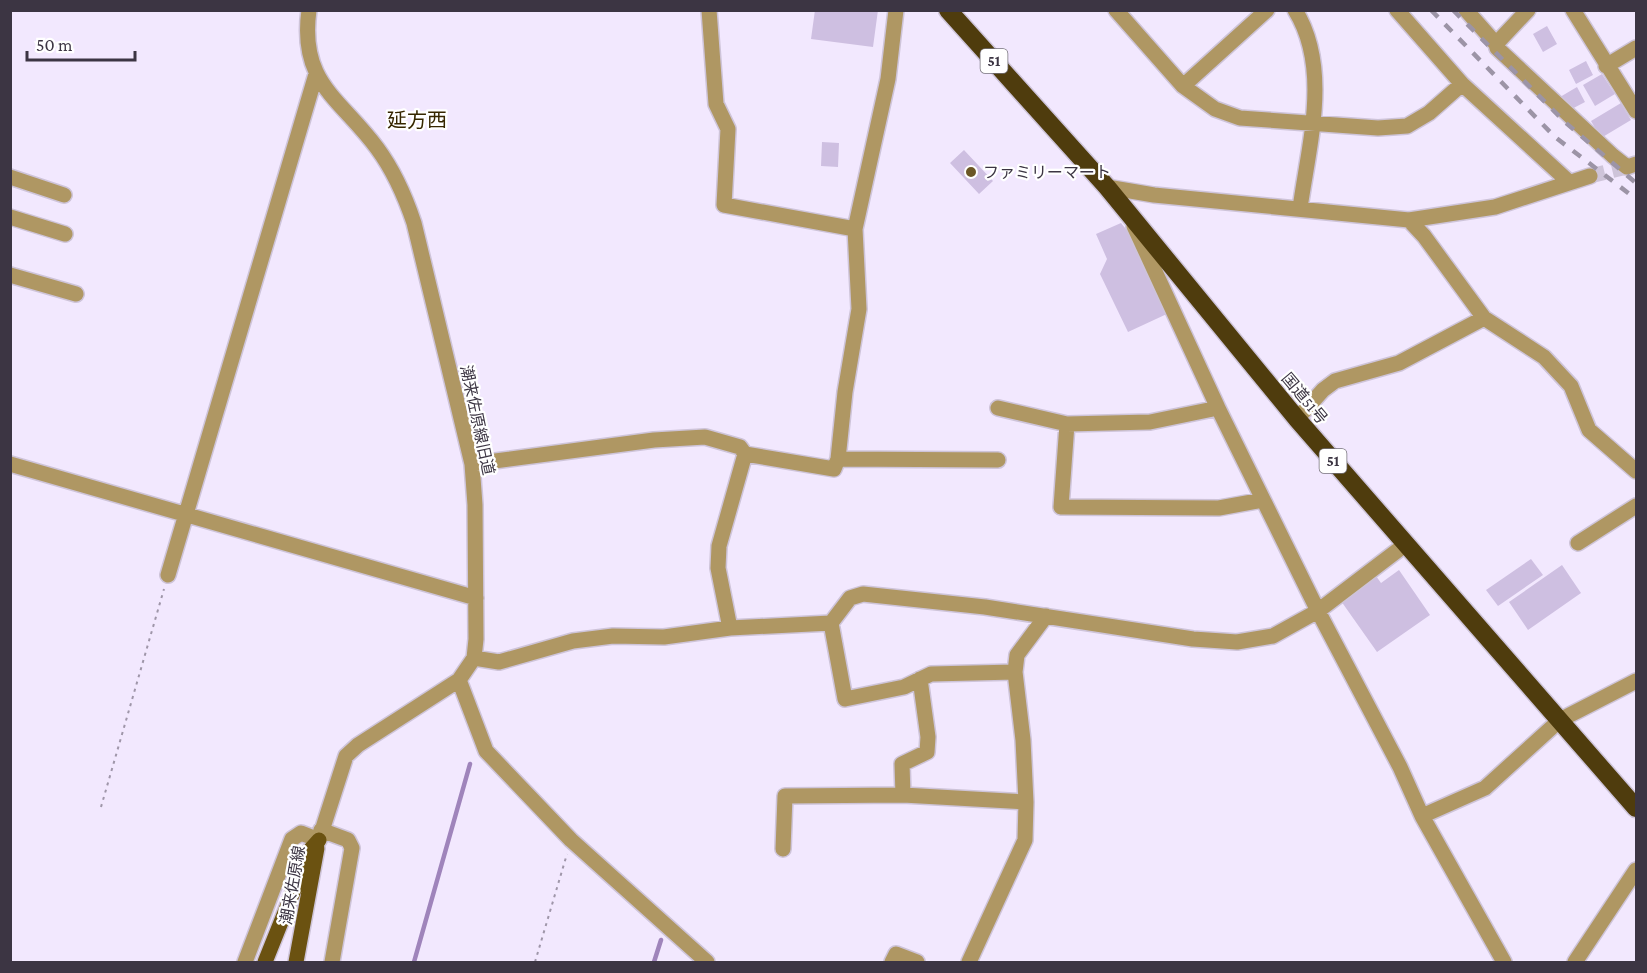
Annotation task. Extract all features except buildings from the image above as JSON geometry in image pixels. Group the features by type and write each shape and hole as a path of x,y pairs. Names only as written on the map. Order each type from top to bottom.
{"highway":[{"name":"国道51号","path":"951,12 1107,187 1297,419 1636,808"}],"main road":[{"name":"潮来佐原線","path":"265,963 310,850 320,835"},
{"name":"潮来佐原線","path":"296,963 320,835"}],"street":[{"name":"潮来佐原線旧道","path":"309,10 308,40 316,74 326,90 379,150 405,196 414,222 472,464 476,597 474,658"},
{"path":"709,10 716,104 728,129 724,206 855,229"},
{"path":"472,464 654,440 705,437 740,447 745,454 834,469 838,459 845,392 859,309 855,229 888,79 896,10"},
{"path":"1183,86 1267,10"},
{"path":"1295,10 1305,27 1313,53 1312,123 1300,208"},
{"path":"1397,10 1462,84 1568,181"},
{"path":"1466,10 1497,48 1632,165"},
{"path":"1496,44 1528,10"},
{"path":"1573,10 1636,111"},
{"path":"1117,11 1183,86 1215,109 1240,118 1378,128 1407,126 1435,108 1462,84"},
{"path":"1606,66 1636,48"},
{"path":"168,575 316,74"},
{"path":"1107,187 1154,195 1409,220 1495,207 1568,181 1590,176"},
{"path":"10,177 64,195"},
{"path":"1126,210 1218,408 1318,611 1400,767 1422,816 1504,963"},
{"path":"10,217 65,234"},
{"path":"1409,220 1424,236 1484,318 1544,357 1571,386 1589,430 1636,471"},
{"path":"10,275 76,294"},
{"path":"1297,419 1323,390 1335,381 1400,363 1484,318"},
{"path":"998,408 1068,424 1150,422 1218,408"},
{"path":"1068,424 1061,507 1219,508 1263,500"},
{"path":"729,628 718,568 719,546 745,454"},
{"path":"838,459 998,460"},
{"path":"10,464 476,597"},
{"path":"1578,543 1636,506"},
{"path":"1015,672 931,674 904,687 845,699 831,623 850,598 863,594 985,607 1193,639 1237,642 1272,636 1318,611 1406,544"},
{"path":"974,961 1024,840 1026,802 1023,740 1015,672 1017,655 1046,616"},
{"path":"320,835 346,756 375,733 459,680 474,658 499,662 573,641 613,636 664,637 729,628 831,623"},
{"path":"459,680 486,751 571,840 707,963"},
{"path":"903,795 902,764 927,752 928,737 920,680"},
{"path":"1422,816 1485,788 1560,720 1636,681"},
{"path":"783,849 785,796 903,795 1026,802"},
{"path":"245,963 292,839 301,832 348,840 352,848 332,963"},
{"path":"1575,963 1636,870"},
{"path":"892,963 896,954 917,963"}],"path":[{"path":"101,807 168,575"},
{"path":"535,963 571,840"}],"waterway":[{"path":"414,962 470,764"},
{"path":"654,962 661,940"}],"tunnel":[{"path":"1590,176 1627,167"}],"railway":[{"path":"1431,10 1555,137 1636,199"},
{"path":"1453,10 1566,123 1636,183"}],"place":[{"name":"ファミリーマート","path":"971,172"}],"district":[{"name":"延方西","path":"417,120"}]}
